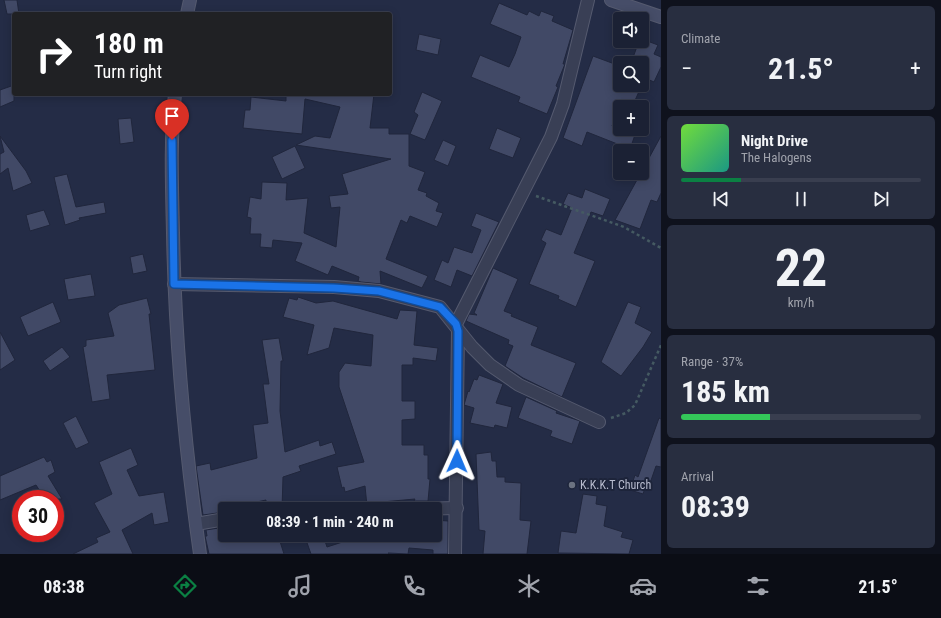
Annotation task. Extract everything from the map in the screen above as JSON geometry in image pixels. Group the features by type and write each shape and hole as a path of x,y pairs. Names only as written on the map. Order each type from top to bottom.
{"street":[{"path":"187,12 190,0"},
{"path":"455,554 457,508 457,328 523,191 551,138 563,104 588,0"},
{"path":"610,0 661,17"},
{"path":"175,96 172,172 174,284 185,435 200,554"},
{"path":"174,284 334,288 379,291 440,307 490,365 519,385 599,422"},
{"path":"442,508 457,508"},
{"path":"196,524 218,520"}],"path":[{"path":"523,191 624,227 661,248"},
{"path":"599,422 626,413 635,405 661,345"}],"building":[{"path":"4,0 17,0 19,12 7,14"},
{"path":"499,3 527,15 529,11 539,16 541,11 554,16 552,21 573,30 563,64 565,64 556,86 558,87 547,114 518,102 520,97 471,77 480,55 509,67 515,54 521,37 490,24"},
{"path":"419,34 441,39 438,55 416,50"},
{"path":"649,42 658,45 654,54 661,57 661,67 654,82 649,80 649,56 634,56 636,48 649,48"},
{"path":"593,56 613,63 613,92 639,92 635,100 613,100 613,136 635,136 632,144 617,144 587,132 582,146 563,138"},
{"path":"12,86 12,96 14,96 14,101 0,107 0,90"},
{"path":"422,92 442,101 425,140 410,134 418,115 414,112"},
{"path":"286,96 374,96 370,128 389,128 389,134 409,134 409,166 425,172 418,190 427,193 426,196 439,203 436,211 443,213 437,227 410,216 407,223 401,220 386,259 428,276 422,288 380,271 381,284 358,281 359,277 332,266 328,275 295,261 302,243 273,240 272,248 260,247 261,234 250,234 251,218 247,217 250,197 261,199 262,182 287,183 286,200 308,198 304,233 336,247 340,207 331,208 329,196 348,194 342,174 391,159 296,145 315,136 330,138 340,107 305,99 302,134 243,128 245,110 250,110 251,97 286,101"},
{"path":"131,118 134,142 120,144 118,119"},
{"path":"497,128 521,138 513,158 489,149"},
{"path":"0,136 26,171 32,183 13,191 8,168 0,174 0,154 4,152"},
{"path":"661,136 661,193 657,202 651,200 640,229 615,220 637,180 649,180 649,158"},
{"path":"443,140 456,146 448,166 434,160"},
{"path":"295,146 305,168 282,179 272,157"},
{"path":"67,174 76,207 104,202 106,213 79,218 80,220 65,225 54,177"},
{"path":"585,189 610,199 603,216 591,212 574,253 595,261 576,307 558,299 559,296 529,284 546,243 541,240 546,229 561,235 572,208 563,204 568,193 582,198"},
{"path":"44,210 50,225 30,231 26,215"},
{"path":"476,213 499,222 472,276 457,270 451,287 434,280 442,260 448,263 454,247 472,253 481,230 471,226"},
{"path":"143,254 147,271 133,274 130,257"},
{"path":"493,268 518,279 504,311 512,314 511,316 538,327 531,345 576,363 562,397 523,378 505,366 513,346 508,344 509,340 466,321 469,314 477,315 474,313"},
{"path":"91,274 95,296 68,300 64,279"},
{"path":"298,297 316,303 333,301 397,319 400,310 417,311 414,345 438,348 436,361 413,358 413,365 402,365 402,401 415,401 415,419 402,420 402,445 424,445 424,455 428,455 428,479 430,479 428,501 414,501 415,499 367,502 365,486 345,492 344,487 342,488 337,467 364,462 339,387 339,372 345,363 371,366 373,335 334,328 329,348 307,355 314,325 283,317 289,298 297,300"},
{"path":"147,298 151,314 149,314 155,370 107,375 110,399 92,402 83,347 86,346 86,340 114,336 108,313 119,305"},
{"path":"53,302 61,322 28,336 20,317"},
{"path":"628,302 641,307 635,323 652,332 643,347 621,376 601,362"},
{"path":"0,332 15,360 0,370"},
{"path":"279,338 283,361 281,361 280,411 285,452 319,440 320,446 332,442 336,454 299,466 301,471 283,477 282,502 266,502 266,500 257,502 218,502 218,513 203,515 196,466 210,463 211,470 257,458 253,425 268,423 263,384 269,384 262,340"},
{"path":"62,347 70,357 50,371 43,361"},
{"path":"479,375 503,384 496,403 512,407 507,428 495,425 494,428 470,423 474,408 464,405 468,391 469,392 474,379 477,380"},
{"path":"526,397 557,411 556,413 580,421 572,444 550,436 552,431 518,418"},
{"path":"76,416 89,443 76,449 63,423"},
{"path":"659,418 661,419 661,467 656,466 648,489 645,488 643,494 630,490 635,475 638,477"},
{"path":"131,448 138,465 127,470 139,496 164,492 169,522 154,525 152,513 122,530 133,554 73,554 98,542 96,538 110,532 94,503 112,494 99,462"},
{"path":"491,452 492,461 496,461 497,477 505,477 505,482 521,483 520,520 531,521 527,554 483,554 485,531 479,530 476,454"},
{"path":"44,457 47,462 51,460 55,472 48,476 57,490 39,490 36,485 24,490 12,490 12,495 0,500 0,476"},
{"path":"583,494 597,496 596,504 607,506 604,526 623,532 621,537 633,540 629,554 558,553 561,531 576,533"},
{"path":"442,521 448,521 448,554 433,554 433,550 409,548 408,554 311,554 307,542 325,542 327,547 342,542 442,542"},
{"path":"218,528 218,542 280,542 284,554 209,554 205,536 207,536 206,530"}],"place":[{"name":"K.K.K.T Church","path":"572,485"}],"route":[{"path":"172,140 174,284 334,288 379,291 400,295 440,307 456,324 458,331 457,461"}]}
